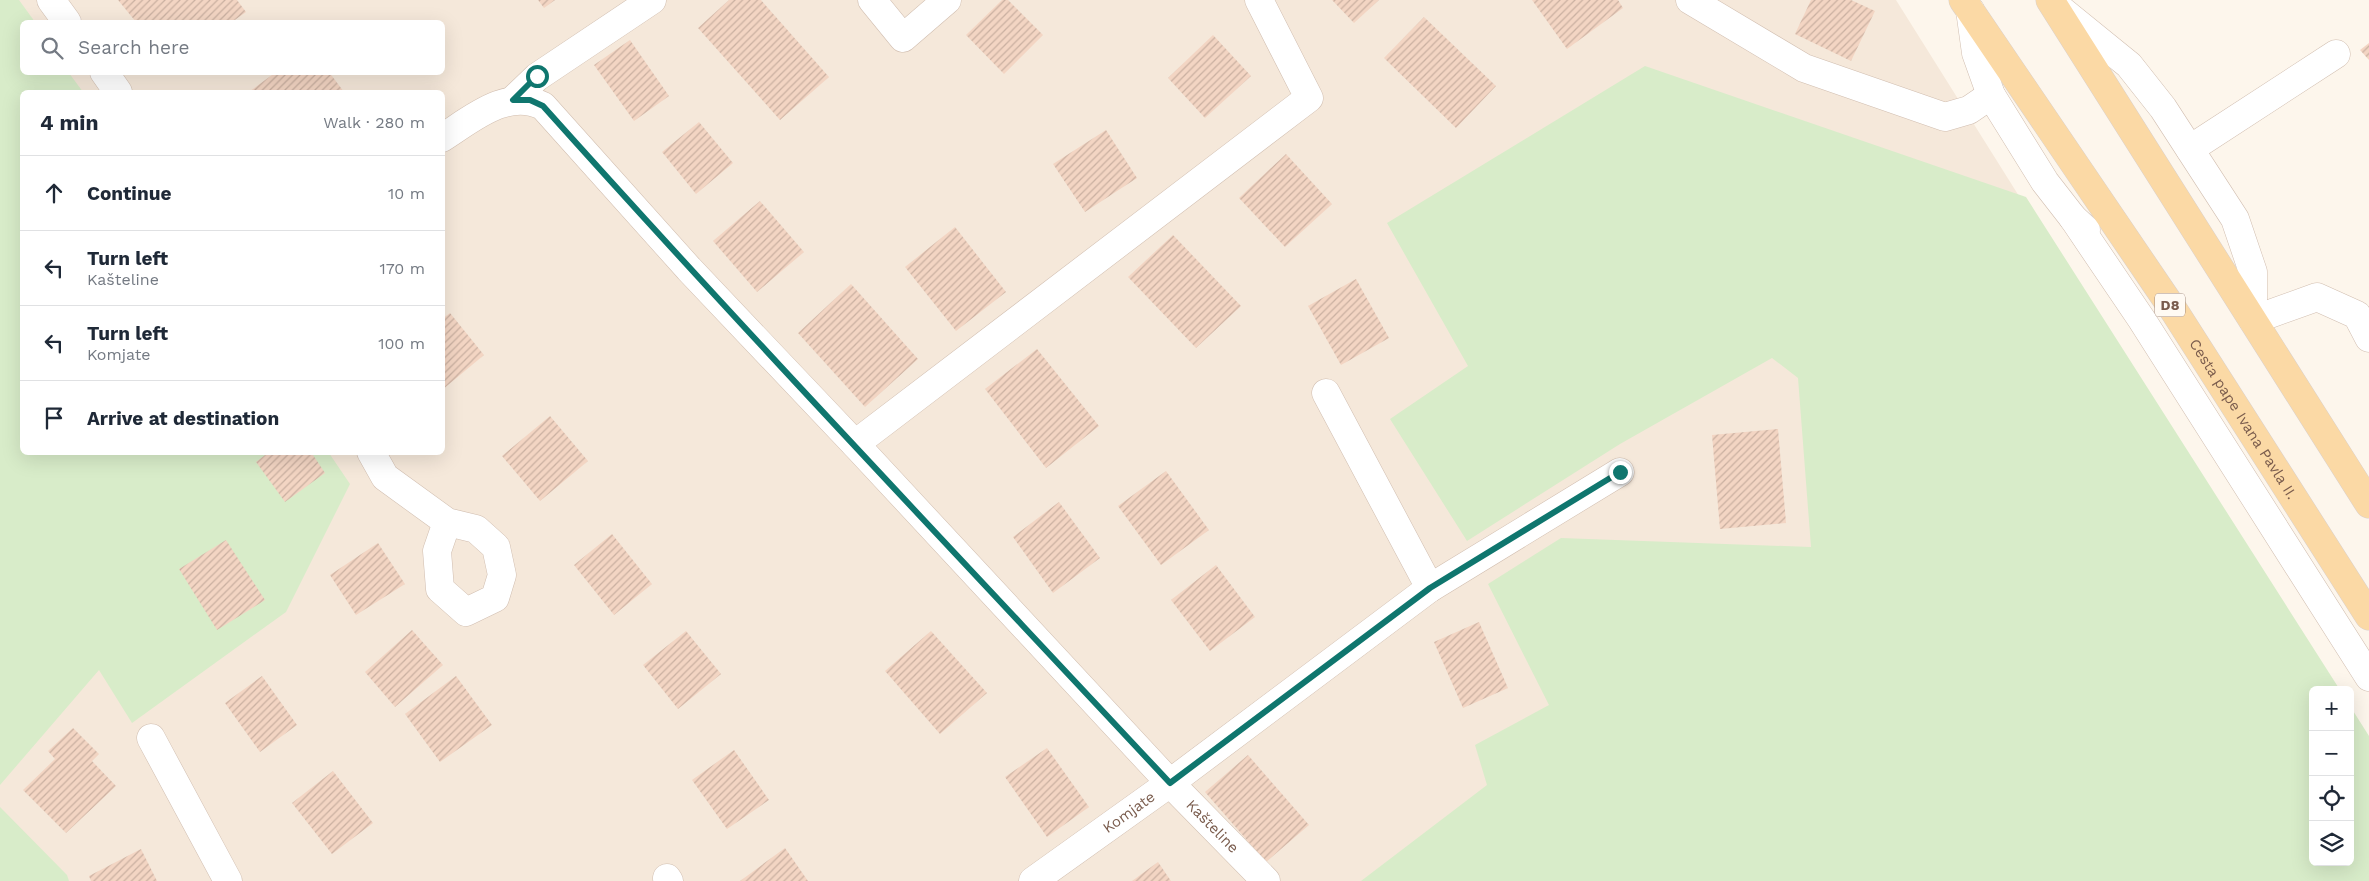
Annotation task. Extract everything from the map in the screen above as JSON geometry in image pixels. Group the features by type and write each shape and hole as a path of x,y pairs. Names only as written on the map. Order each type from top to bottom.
{"main road":[{"path":"2051,1 2369,504"},
{"name":"Cesta pape Ivana Pavla II.","path":"1966,5 2171,306 2369,616"}],"street":[{"path":"51,0 66,20"},
{"path":"513,100 537,76 652,0"},
{"path":"872,0 903,38 947,0"},
{"path":"855,444 1309,98 1259,0"},
{"path":"1690,0 1804,68 1945,117 1969,110 1991,95"},
{"path":"2051,1 2129,65 2163,108 2235,219 2252,272 2253,320 2317,297 2357,315 2369,338"},
{"path":"1966,5 1976,54 1991,95 2046,182 2073,218 2147,328 2369,677"},
{"path":"2190,149 2336,54"},
{"path":"106,75 117,90"},
{"name":"Kašteline","path":"445,136 497,105 513,100 530,100 543,106 689,269 855,444 1170,783 1266,881"},
{"path":"2073,218 2116,260 2171,306"},
{"path":"1326,393 1430,588"},
{"path":"373,455 385,477 447,522"},
{"name":"Komjate","path":"1033,881 1170,783 1430,588 1620,472"},
{"path":"150,738 228,881"}],"shaded area":[{"path":"0,0 1896,0 2326,686 2309,686 2309,866 2354,866 2369,881 0,881"}],"green space":[{"path":"0,0 19,0 34,20 20,20 20,75 70,75 82,90 20,90 20,455 330,455 350,484 286,612 132,723 99,670 0,785"},
{"path":"1645,66 2026,197 2337,686 2309,686 2309,866 2354,866 2354,712 2369,736 2369,881 1361,881 1487,785 1475,745 1549,705 1488,584 1561,538 1811,547 1798,378 1772,358 1620,444 1467,541 1390,419 1468,366 1387,223"},
{"path":"0,807 67,875 69,881 0,881"}],"building":[{"path":"118,0 237,0 246,12 235,20 134,20"},
{"path":"538,0 555,0 544,8"},
{"path":"729,0 761,0 829,77 780,120 698,28"},
{"path":"1002,0 1008,0 1043,35 1004,74 966,35"},
{"path":"1332,0 1379,0 1354,23"},
{"path":"1532,0 1618,0 1623,8 1567,49"},
{"path":"1811,0 1851,0 1875,11 1851,61 1795,34"},
{"path":"1424,17 1496,86 1456,128 1384,58"},
{"path":"1213,35 1251,76 1205,118 1168,78"},
{"path":"630,40 669,96 634,121 594,65"},
{"path":"2369,43 2369,60 2360,50"},
{"path":"272,75 331,75 342,90 252,90"},
{"path":"699,122 733,163 696,194 662,152"},
{"path":"1106,130 1137,178 1085,212 1053,164"},
{"path":"1286,154 1332,204 1285,247 1239,198"},
{"path":"760,201 804,252 757,292 713,241"},
{"path":"955,227 1006,292 956,331 905,267"},
{"path":"1173,235 1241,306 1196,348 1128,277"},
{"path":"1356,279 1389,338 1341,365 1308,306"},
{"path":"851,284 918,359 865,407 798,333"},
{"path":"450,313 484,355 445,388 445,317"},
{"path":"1037,349 1099,426 1046,468 985,389"},
{"path":"550,416 588,461 540,501 502,456"},
{"path":"1778,429 1786,523 1720,529 1712,435"},
{"path":"265,455 313,455 325,473 285,502 256,462"},
{"path":"1166,471 1209,530 1161,565 1118,506"},
{"path":"1059,502 1100,558 1053,593 1013,537"},
{"path":"612,534 652,584 614,615 574,565"},
{"path":"226,540 265,600 217,630 179,569"},
{"path":"378,543 405,584 356,615 330,575"},
{"path":"1216,565 1255,617 1210,651 1171,600"},
{"path":"1479,622 1508,688 1463,708 1434,642"},
{"path":"412,630 443,665 395,707 365,672"},
{"path":"686,631 721,674 678,709 643,665"},
{"path":"931,631 987,693 940,734 885,671"},
{"path":"262,676 297,725 260,752 225,703"},
{"path":"456,676 492,725 440,762 405,714"},
{"path":"73,728 99,754 92,761 116,786 66,833 23,790 55,759 48,751"},
{"path":"1047,748 1089,807 1047,837 1005,777"},
{"path":"734,750 769,800 727,829 692,780"},
{"path":"1248,755 1309,825 1266,862 1205,792"},
{"path":"333,771 373,823 332,854 292,803"},
{"path":"785,848 808,881 740,881"},
{"path":"141,849 157,881 91,881 89,876"},
{"path":"1158,862 1171,881 1132,881"}],"route":[{"path":"537,76 513,100 530,100 543,106 689,269 855,444 1170,783 1430,588 1620,472"}]}
